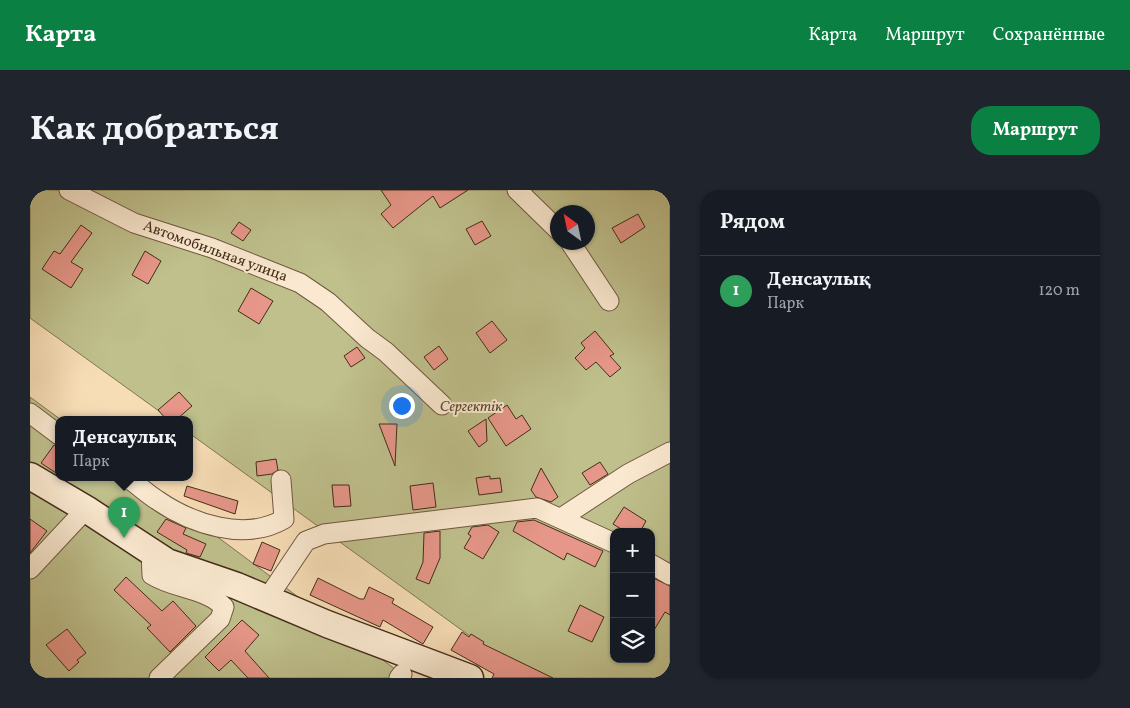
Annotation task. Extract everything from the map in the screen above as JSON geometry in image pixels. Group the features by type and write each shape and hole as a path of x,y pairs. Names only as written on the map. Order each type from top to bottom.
{"street":[{"name":"Автомобильная улица","path":"70,190 134,223 212,248 300,283 328,302 367,338 386,352 442,405"},
{"path":"517,190 550,222"},
{"path":"575,250 609,301"},
{"path":"30,413 55,432"},
{"path":"555,515 670,452"},
{"path":"30,476 86,509 167,562 237,586 327,624 470,678"},
{"path":"132,481 174,510 219,529 257,528 274,525 284,519 280,480"},
{"path":"267,599 298,551 306,541 314,536 537,508 610,541"},
{"path":"30,569 86,509"},
{"path":"151,551 152,575 161,581 216,598 224,607 220,619 159,678"},
{"path":"655,566 670,575"}],"green space":[{"name":"Сергектік","path":"30,190 670,190 670,678 528,678 193,436 193,416 166,416 30,318"},
{"path":"30,397 56,416 55,481 142,481 407,678 30,678"}],"building":[{"path":"381,190 468,190 440,208 433,196 393,228 381,214 391,205"},
{"path":"638,214 645,227 621,243 612,228"},
{"path":"482,221 491,236 475,245 466,229"},
{"path":"239,222 251,230 243,241 231,233"},
{"path":"81,225 92,233 71,262 83,269 71,288 42,269 54,251 60,254"},
{"path":"145,251 161,261 148,284 132,275"},
{"path":"251,288 273,301 259,324 238,311"},
{"path":"492,321 507,340 490,353 476,333"},
{"path":"595,331 614,354 610,356 621,368 610,377 596,362 586,370 575,358 585,348 581,343"},
{"path":"439,346 448,359 434,370 424,357"},
{"path":"357,347 365,358 351,367 344,356"},
{"path":"179,392 192,406 180,416 163,416 158,410"},
{"path":"507,405 516,419 522,415 531,429 506,446 488,418"},
{"path":"486,419 487,441 479,447 468,431"},
{"path":"379,424 397,424 395,466"},
{"path":"54,445 55,445 55,472 41,463"},
{"path":"276,459 278,470 272,474 257,476 256,462"},
{"path":"600,462 608,474 590,485 582,473"},
{"path":"541,468 558,497 551,502 536,497 531,490"},
{"path":"490,476 490,479 500,478 502,492 479,495 476,478"},
{"path":"433,483 436,507 413,510 410,486"},
{"path":"332,485 349,485 351,506 334,507"},
{"path":"187,486 238,501 235,514 184,496"},
{"path":"624,507 646,521 642,528 620,528 613,524"},
{"path":"30,519 47,531 30,553"},
{"path":"166,519 186,528 183,534 206,544 200,557 186,553 187,550 157,532"},
{"path":"534,520 603,551 595,567 567,553 564,560 513,531 517,522"},
{"path":"488,525 499,532 483,559 464,548 471,536 468,534 472,527"},
{"path":"440,531 440,558 429,584 416,579 423,562 424,533"},
{"path":"262,542 280,550 271,571 253,564"},
{"path":"126,577 162,611 173,601 196,626 170,652 147,628 151,625 114,590"},
{"path":"318,578 360,599 364,599 369,587 394,599 392,603 433,627 423,644 383,620 380,627 310,595"},
{"path":"655,579 670,586 670,615 665,612 655,628"},
{"path":"580,605 604,617 592,642 568,631"},
{"path":"242,620 259,635 245,651 269,678 248,678 231,660 219,671 205,657"},
{"path":"67,629 86,653 77,660 79,662 69,671 46,645"},
{"path":"462,632 469,637 471,634 484,642 483,644 553,678 492,678 494,674 451,650"}],"place":[{"name":"Денсаулық","path":"124,538"}]}
